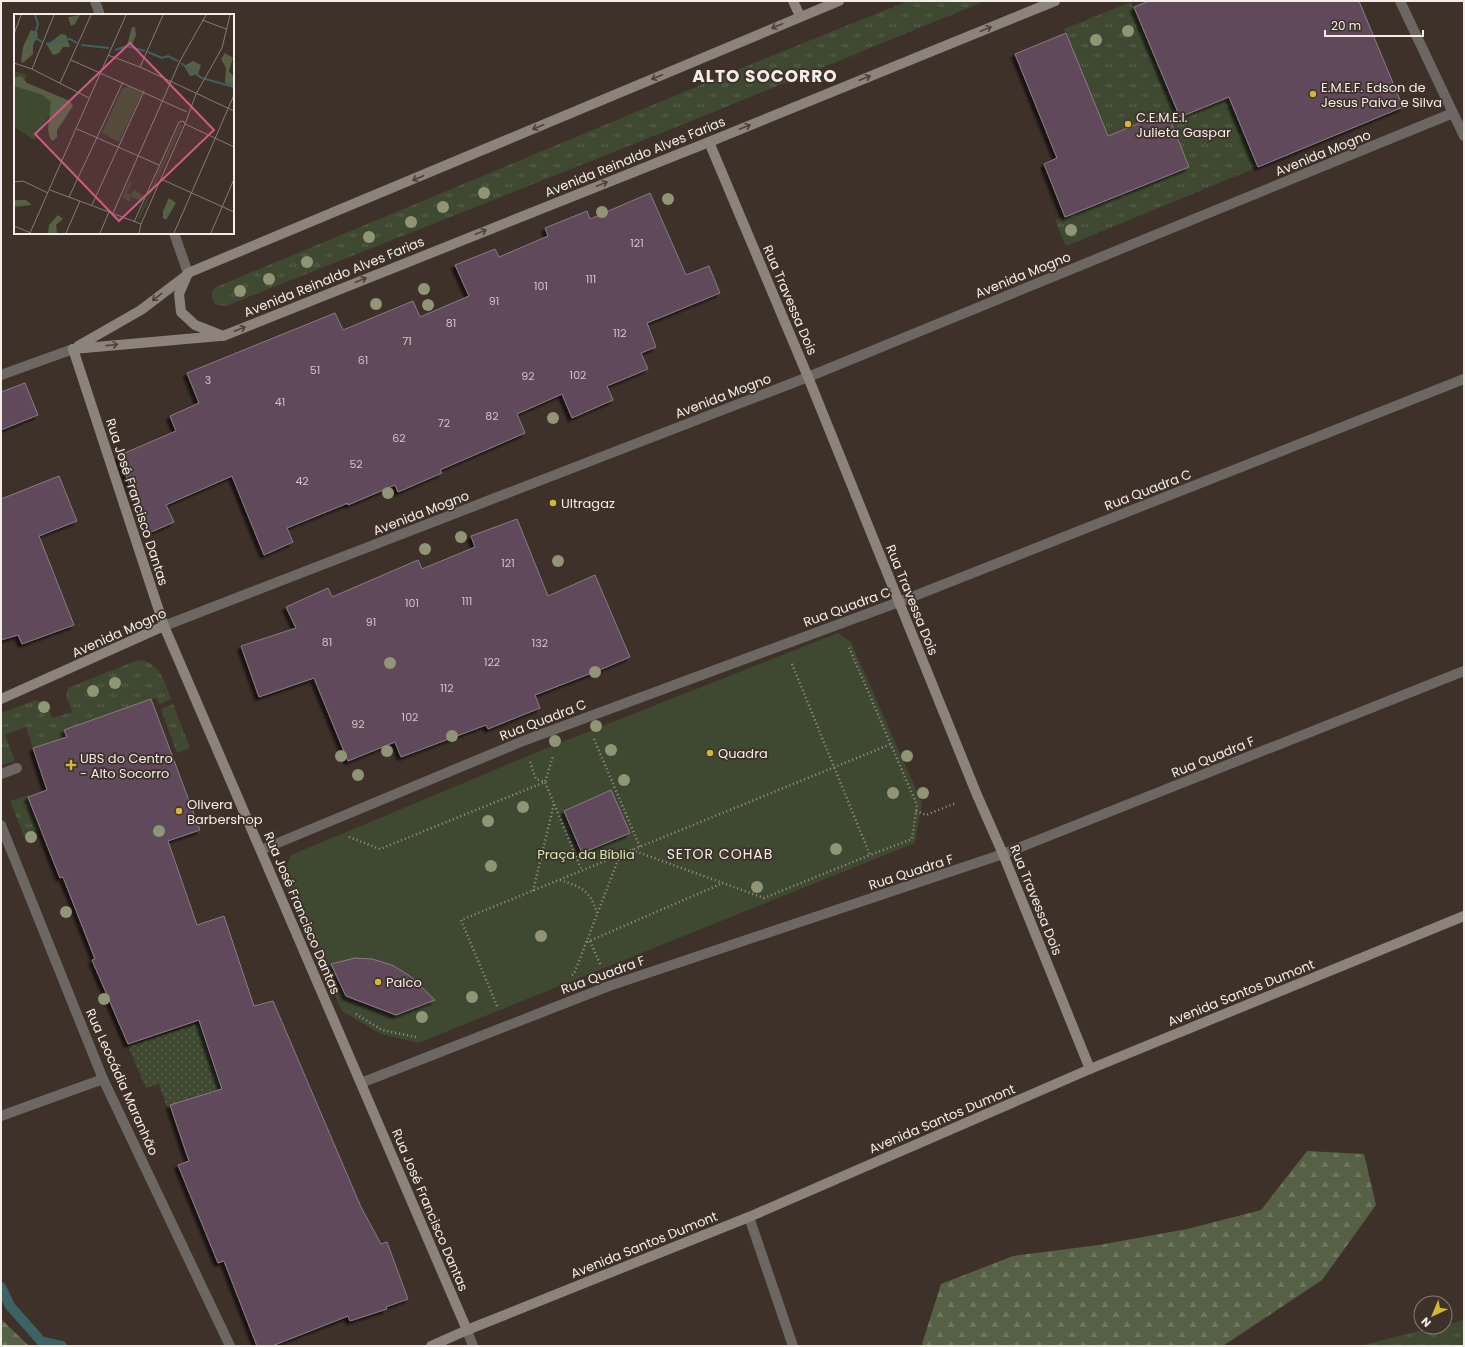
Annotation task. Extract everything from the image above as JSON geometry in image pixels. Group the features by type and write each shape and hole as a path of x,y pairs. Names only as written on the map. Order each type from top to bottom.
{"street":[{"path":"95,1 100,14"},
{"path":"793,1 800,16"},
{"name":"Avenida Reinaldo Alves Farias","path":"1,375 73,349 141,310 188,274 800,16 839,1"},
{"name":"Avenida Reinaldo Alves Farias","path":"73,349 223,336 709,142 1055,1"},
{"path":"1400,1 1464,136"},
{"name":"Avenida Mogno","path":"1,699 164,626 808,377 1453,114"},
{"name":"Rua Travessa Dois","path":"709,142 808,377 977,795 1003,854 1090,1069"},
{"path":"174,234 188,274 179,294 181,312 195,325 223,336"},
{"name":"Rua José Francisco Dantas","path":"73,349 164,626 474,1346"},
{"name":"Rua Quadra C","path":"261,850 523,741 899,602 1464,379"},
{"name":"Rua Quadra F","path":"361,1083 609,986 1003,854 1464,671"},
{"path":"1,774 18,768"},
{"name":"Rua Leocádia Maranhão","path":"1,825 103,1079 230,1346"},
{"name":"Avenida Santos Dumont","path":"431,1346 467,1330 749,1217 1090,1069 1464,916"},
{"path":"1,1116 103,1079"},
{"path":"749,1217 793,1346"}],"path":[{"path":"632,850 764,898 912,839 917,805 848,644 843,641"},
{"path":"790,658 870,855"},
{"path":"587,742 601,736"},
{"path":"594,739 640,847"},
{"path":"523,741 536,779 545,782"},
{"path":"490,1009 497,1006 461,920 891,744"},
{"path":"559,753 552,756 545,782 582,870"},
{"path":"347,837 380,849 545,782"},
{"path":"916,811 926,815 977,795"},
{"path":"533,891 554,804"},
{"path":"567,977 574,974 620,855"},
{"path":"559,880 580,887 594,903 598,913"},
{"path":"586,942 723,883"},
{"path":"590,941 609,986"},
{"path":"351,1011 382,1030 418,1037"}],"green space":[{"path":"908,1 985,1 684,124 226,306 215,304 212,298 212,291 216,287 722,76"},
{"path":"1131,2 1180,117 1207,106 1223,81 1258,167 1066,246 1055,220 1189,167 1167,112 1108,136 1064,29"},
{"name":"Praça da Bíblia","path":"838,633 851,642 922,803 915,843 418,1043 381,1034 342,1011 282,877 291,855 547,748"},
{"path":"138,660 145,661 156,668 163,679 171,699 159,704 156,698 151,699 109,714 111,722 33,748 26,727 5,735 15,761 1,765 1,713 36,700 46,704 52,718 72,712 66,695 68,688"},
{"path":"173,704 190,748 177,753 161,709"},
{"path":"28,795 41,829 24,836 10,801"},
{"path":"200,1023 211,1056 287,1034 300,1064 167,1107 159,1084 146,1088 128,1046"},
{"path":"1307,1151 1364,1154 1376,1205 1322,1280 1223,1346 923,1346 922,1344 941,1284 1013,1256 1099,1245 1187,1229 1261,1210"},
{"path":"1,1319 29,1346 1,1346"},
{"path":"1464,1320 1464,1346 1359,1346 1413,1332 1413,1335 1453,1335 1453,1323"}],"building":[{"name":"E.M.E.F. Edson de Jesus Paiva e Silva","path":"1149,1 1359,1 1403,107 1258,167 1229,97 1180,117 1134,7"},
{"path":"1066,33 1108,136 1167,112 1189,167 1065,217 1044,164 1057,158 1015,54"},
{"path":"650,193 686,275 709,266 720,293 647,323 656,347 641,353 648,369 607,386 613,400 572,418 562,394 517,414 525,433 440,470 442,473 398,492 395,485 287,528 293,542 264,555 232,476 166,505 174,522 149,533 118,456 176,431 170,416 199,403 187,373 335,313 343,330 413,301 420,317 469,296 455,265 495,249 499,257 548,236 545,228 587,211 590,219"},
{"path":"25,383 38,415 1,430 1,392"},
{"path":"59,476 77,521 39,536 74,625 22,644 18,635 1,640 1,499"},
{"path":"517,519 548,596 595,575 630,657 535,695 540,708 488,729 486,725 401,757 395,742 348,761 314,678 259,697 241,646 296,628 286,607 328,588 332,597 418,560 422,569 475,547 471,536"},
{"path":"151,699 200,830 168,841 197,925 224,916 254,1006 273,1001 361,1207 381,1244 387,1242 408,1299 386,1307 387,1309 350,1321 348,1316 272,1346 257,1346 224,1261 218,1263 178,1165 189,1161 170,1105 222,1089 199,1020 128,1044 92,960 95,959 63,877 60,878 28,797 47,790 33,748 67,737 64,730"},
{"path":"611,790 630,833 582,853 564,811"},
{"name":"Palco","path":"355,958 372,959 392,965 410,976 435,1000 396,1015 346,996 331,964"}],"waterway":[{"path":"1,1287 10,1306 41,1341 62,1346"}],"place":[{"name":"E.M.E.F. Edson de Jesus Paiva e Silva","path":"1313,94"},
{"name":"C.E.M.E.I. Julieta Gaspar","path":"1128,124"},
{"name":"Ultragaz","path":"553,503"},
{"name":"Quadra","path":"710,753"},
{"name":"UBS do Centro - Alto Socorro","path":"71,765"},
{"name":"Olivera Barbershop","path":"179,811"},
{"name":"Palco","path":"378,982"}],"district":[{"name":"ALTO SOCORRO","path":"765,76"},
{"name":"SETOR COHAB","path":"720,854"}]}
